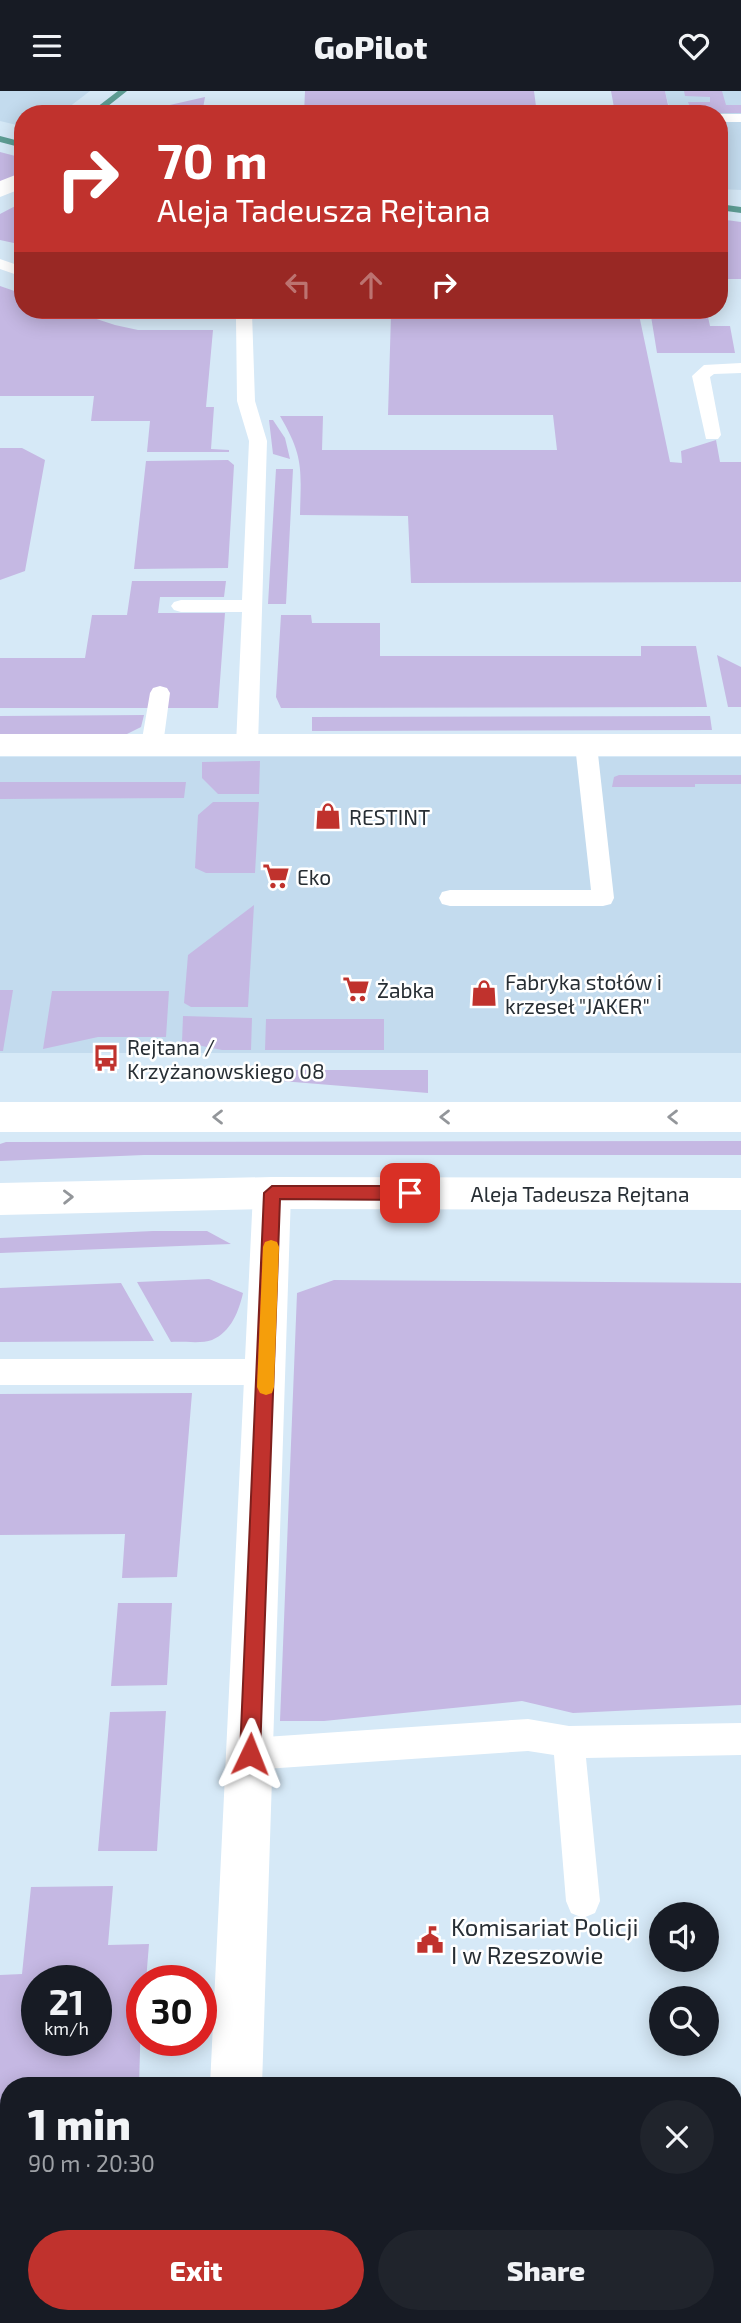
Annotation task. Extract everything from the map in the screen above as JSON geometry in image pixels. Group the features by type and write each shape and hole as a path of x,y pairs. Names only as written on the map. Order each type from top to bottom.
{"street":[{"path":"0,745 741,745"},
{"path":"0,1117 741,1117"},
{"path":"236,2077 272,1193"},
{"name":"Aleja Tadeusza Rejtana","path":"0,1199 272,1193 741,1194"}],"lane":[{"path":"244,319 246,401 258,441 247,745"},
{"path":"712,435 701,376 710,369 741,368"},
{"path":"181,606 252,606"},
{"path":"152,745 160,693"},
{"path":"450,898 603,898 586,745"},
{"path":"0,1372 266,1372"},
{"path":"250,1754 528,1735 569,1742 741,1739"},
{"path":"569,1742 583,1901"}],"shaded area":[{"path":"0,91 90,91 72,105 14,105 14,124 0,121"},
{"path":"305,91 534,91 536,105 304,105"},
{"path":"611,91 665,91 668,105 614,105"},
{"path":"665,91 741,91 741,190 728,189 728,105 669,105"},
{"path":"684,91 722,91 726,105 689,105 688,102 710,102 710,97 685,96"},
{"path":"205,97 204,105 170,105"},
{"path":"728,105 741,105 741,113 728,113"},
{"path":"0,152 14,156 14,176 0,183"},
{"path":"14,207 14,243 0,240 0,214"},
{"path":"728,220 741,222 741,279 728,279"},
{"path":"0,286 14,291 14,319 97,319 138,330 213,330 206,407 214,407 211,449 229,452 147,452 150,421 91,421 94,396 0,396"},
{"path":"391,319 640,319 670,462 682,463 681,451 716,440 720,462 741,462 741,582 411,583 408,516 300,515 301,486 297,453 280,416 323,416 322,450 557,450 553,415 388,415"},
{"path":"651,319 708,319 710,326 730,326 735,353 657,353"},
{"path":"269,420 273,420 285,438 290,459 273,454"},
{"path":"0,448 22,448 45,460 25,571 0,580"},
{"path":"228,460 234,465 228,568 134,569 146,461"},
{"path":"276,469 293,469 286,604 268,604"},
{"path":"132,581 226,581 224,597 160,597 158,613 225,613 218,708 0,708 0,658 85,658 92,615 127,615"},
{"path":"281,615 311,615 312,623 380,623 380,656 641,656 641,646 696,646 707,707 281,708 276,697"},
{"path":"717,655 741,667 741,707 728,707"},
{"path":"144,715 141,727 127,734 0,734 0,716"},
{"path":"710,716 712,730 312,731 312,717"},
{"path":"0,757 741,757 741,1053 0,1053"},
{"path":"260,761 259,794 218,794 202,778 202,762"},
{"path":"741,775 741,784 612,787 614,777"},
{"path":"0,782 186,782 184,798 0,799"},
{"path":"213,802 259,802 255,873 206,873 195,868 198,815"},
{"path":"254,905 248,1007 191,1007 184,1003 188,955"},
{"path":"0,990 13,990 3,1051 0,1051"},
{"path":"52,991 169,991 166,1037 98,1037 43,1049"},
{"path":"183,1016 252,1018 251,1050 222,1050 182,1042"},
{"path":"266,1019 384,1019 384,1050 265,1050"},
{"path":"428,1070 428,1093 173,1072"},
{"path":"741,1141 741,1155 144,1155 0,1161 0,1144 6,1142"},
{"path":"207,1231 231,1244 0,1253 0,1238"},
{"path":"209,1279 243,1293 233,1320 224,1332 212,1340 171,1342 137,1282"},
{"path":"334,1280 741,1283 741,1705 573,1713 522,1701 324,1721 280,1721 297,1293"},
{"path":"121,1283 154,1341 0,1342 0,1288"},
{"path":"192,1393 177,1577 122,1578 125,1534 0,1535 0,1394"},
{"path":"118,1603 172,1603 167,1685 111,1686"},
{"path":"166,1711 157,1851 98,1851 110,1712"},
{"path":"113,1886 108,1945 149,1944 147,1965 126,1965 126,2056 140,2056 139,2077 0,2077 0,1975 21,1974 21,2056 112,2056 112,1965 23,1965 31,1887"}],"waterway":[{"path":"104,105 123,91"},
{"path":"0,139 14,143"},
{"path":"728,208 741,210"}],"slow traffic":[{"path":"266,1387 271,1247"}],"place":[{"name":"RESTINT","path":"328,816"},
{"name":"Eko","path":"276,876"},
{"name":"Żabka","path":"356,989"},
{"name":"Fabryka stołów i krzeseł \"JAKER\"","path":"484,993"},
{"name":"Rejtana / Krzyżanowskiego 08","path":"106,1058"},
{"name":"Komisariat Policji I w Rzeszowie","path":"430,1940"}],"route":[{"path":"250,1754 272,1193 410,1193"}]}
